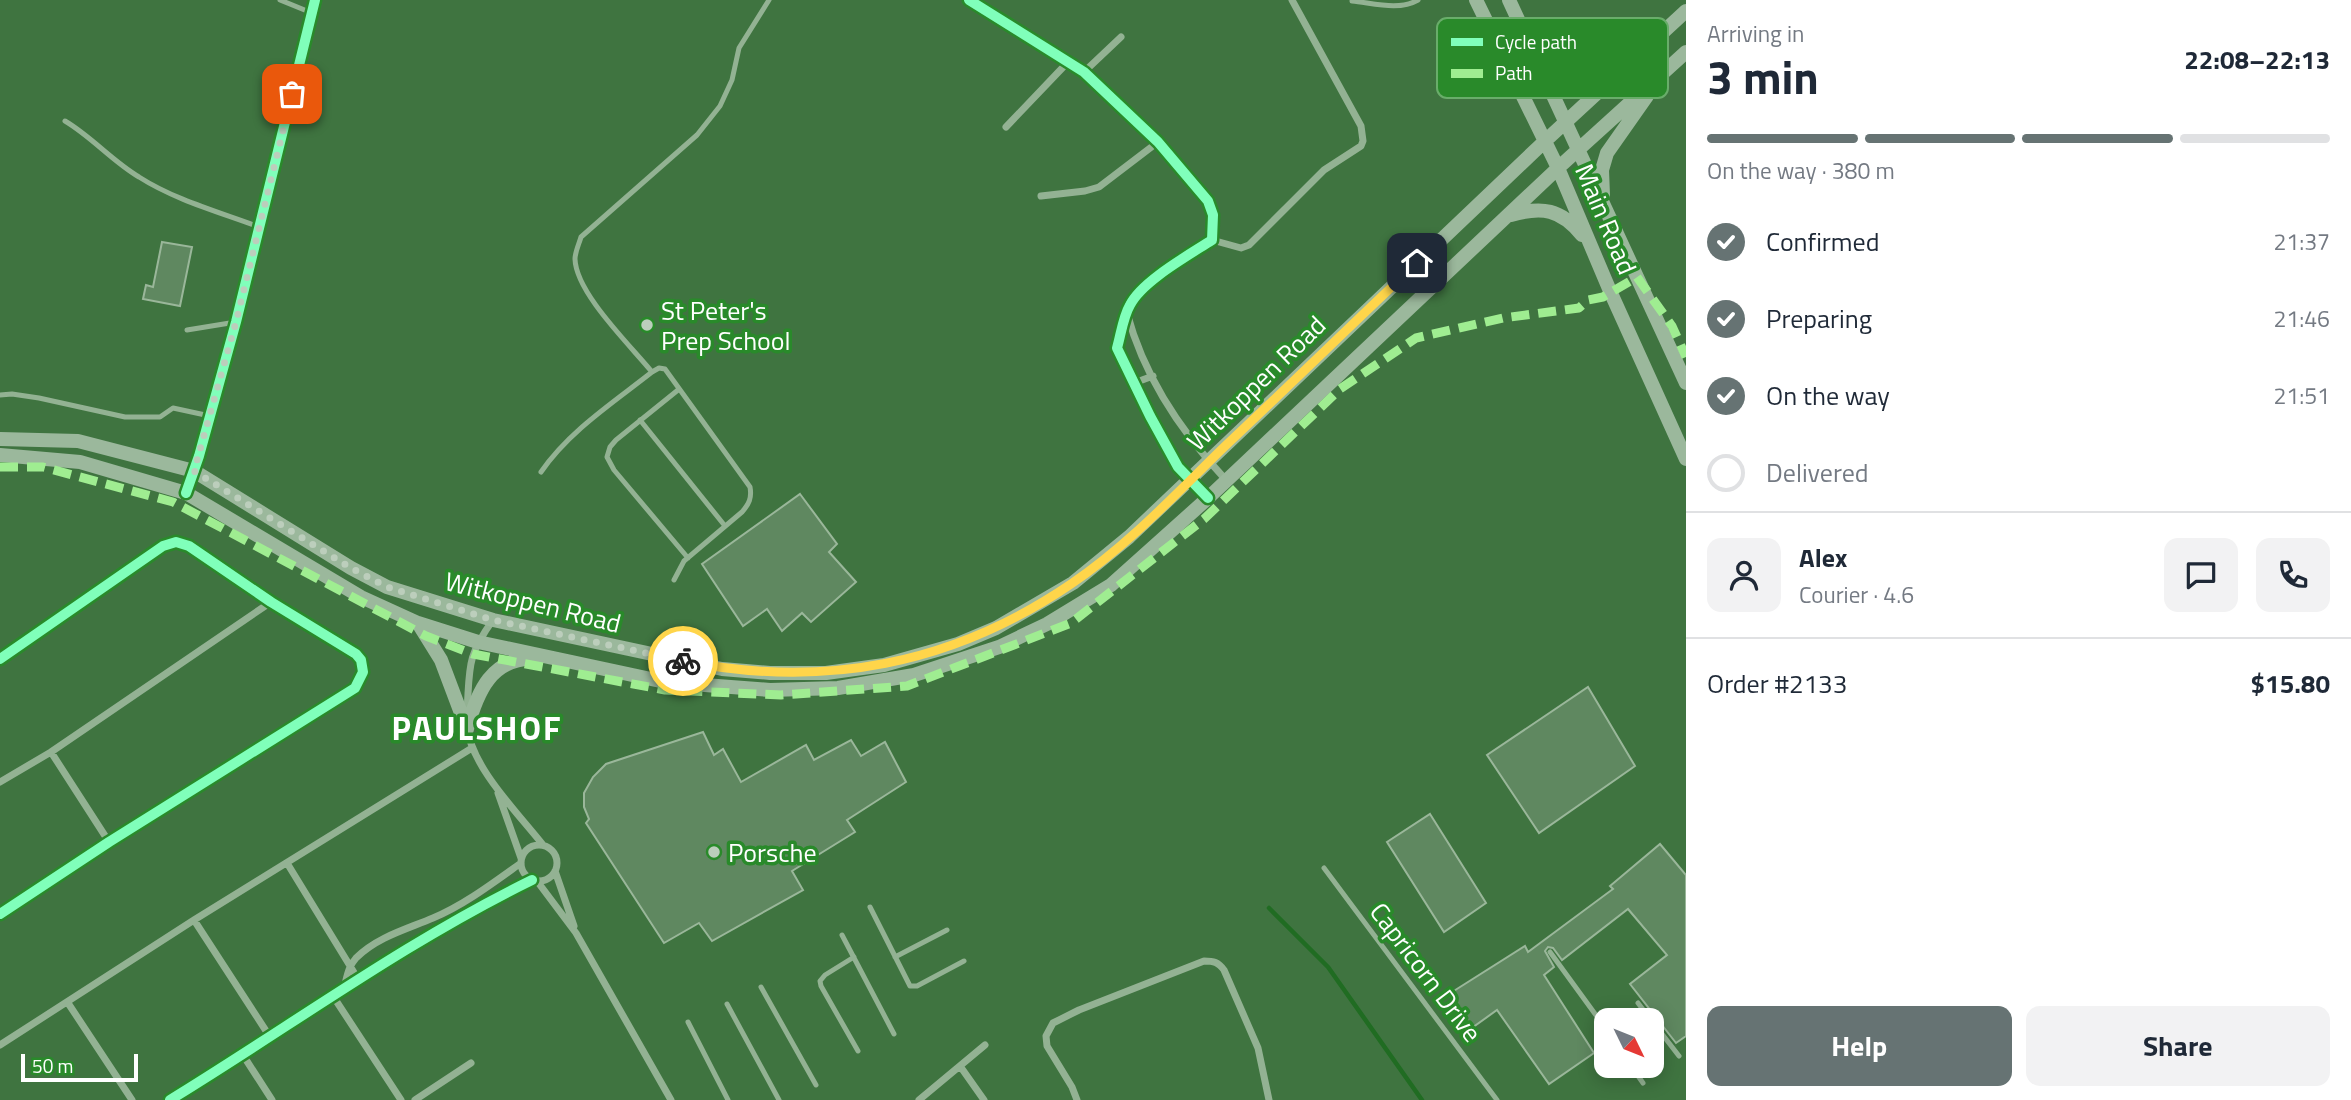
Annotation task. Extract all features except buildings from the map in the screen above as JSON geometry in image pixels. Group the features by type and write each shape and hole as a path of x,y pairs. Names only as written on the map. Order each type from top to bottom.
{"main road":[{"name":"Main Road","path":"1476,0 1485,18"},
{"name":"Main Road","path":"1509,0 1517,18"},
{"name":"Witkoppen Road","path":"1668,28 1686,11"},
{"name":"Witkoppen Road","path":"1668,68 1686,52"},
{"name":"Main Road","path":"1523,98 1558,168 1686,459"},
{"name":"Main Road","path":"1554,98 1686,383"},
{"name":"Witkoppen Road","path":"0,439 78,441 194,471 387,587 493,620 722,669 770,673 826,673 884,665 958,643 996,628 1073,583 1129,537 1190,480 1592,98"},
{"name":"Witkoppen Road","path":"0,455 80,462 186,493 361,597 418,622 478,642 665,682 770,691 838,688 925,672 999,647 1047,624 1111,585 1208,498 1635,98"},
{"path":"1604,202 1602,170 1607,153 1646,98"},
{"path":"1508,216 1536,209 1554,212 1572,224 1592,247"},
{"path":"418,622 441,660 467,729"},
{"path":"467,729 477,696 496,671 524,658 566,660"}],"street":[{"path":"186,493 236,322 316,0"},
{"path":"969,0 1084,72 1157,142 1208,201 1213,215 1212,240"},
{"path":"1208,498 1178,467 1117,348 1127,313 1137,295 1162,274 1212,240 1241,248 1249,245 1324,170 1356,150 1363,141 1362,126 1292,0"},
{"path":"1084,72 1121,37"},
{"path":"1006,127 1068,62"},
{"path":"1041,196 1099,187 1157,142"},
{"path":"1127,313 1135,341 1175,418 1226,480"},
{"path":"1134,383 1153,376"},
{"path":"0,659 170,543 189,546 271,602 356,654 363,666 360,681 355,688 109,842 0,914"},
{"path":"1,780 51,752 271,602"},
{"path":"493,620 478,642 470,661 467,729 472,748 495,786 556,857 555,872 576,933"},
{"path":"0,1045 194,920 472,748"},
{"path":"51,752 109,842"},
{"path":"495,786 524,873 535,881 576,933 671,1100"},
{"path":"344,989 350,966 362,953 384,939 435,918 492,884 521,861 530,847 543,845"},
{"path":"287,863 358,979"},
{"path":"170,1100 401,951 535,881 548,879 555,872"},
{"path":"194,920 270,1037"},
{"path":"1077,1100 1072,1087 1046,1046 1046,1036 1054,1023 1079,1010 1204,961 1219,963 1224,970 1258,1048 1269,1100"},
{"path":"333,996 401,1100"},
{"path":"68,1003 132,1100"},
{"path":"919,1100 985,1045"},
{"path":"243,1055 272,1100"},
{"path":"415,1100 471,1063"},
{"path":"960,1066 984,1100"}],"lane":[{"path":"280,0 312,13"},
{"path":"652,372 600,310 579,279 575,257 580,237 697,135 720,106 732,80 738,48 769,0"},
{"path":"1352,1 1399,6 1418,0"},
{"path":"65,121 84,132 115,161 138,177 166,192 259,228"},
{"path":"187,330 236,322"},
{"path":"541,472 550,458 572,436 652,372 659,368 665,369 750,487 751,495 749,504 688,558 674,580"},
{"path":"678,390 610,447 607,457 609,463 688,558"},
{"path":"0,395 39,398 125,418 160,417 173,408 210,416"},
{"path":"640,420 725,526"},
{"name":"Capricorn Drive","path":"1324,868 1497,1100"},
{"path":"870,907 908,985 915,986 964,961"},
{"path":"895,957 947,930"},
{"path":"842,935 894,1034"},
{"path":"1550,952 1594,1012"},
{"path":"853,957 820,981 858,1051"},
{"path":"761,987 816,1085"},
{"path":"1638,1003 1642,1008"},
{"path":"727,1004 779,1100"},
{"path":"688,1022 728,1100"},
{"path":"1664,1037 1679,1056"},
{"path":"1639,1078 1643,1083"}],"waterway":[{"path":"1269,908 1328,967 1422,1100"}],"marked path":[{"path":"0,467 43,467 173,502 426,636 473,654 665,690 781,695 907,686 1071,623 1204,519 1340,389 1416,338 1503,318 1579,308 1588,300 1603,297 1637,277 1672,326 1686,357"}],"cycle path":[{"path":"186,493 236,322 315,0"},
{"path":"969,0 1084,72 1158,142 1208,201 1213,215 1212,240 1167,269 1136,296 1126,315 1117,348 1178,467 1208,498"},
{"path":"0,659 163,546 176,542 189,546 271,602 356,654 361,660 363,672 355,688 109,842 0,914"},
{"path":"170,1100 394,957 532,880"}],"way so far":[{"path":"292,94 236,322 194,471 351,568 387,587 493,620 683,661"}],"place":[{"name":"St Peter's Prep School","path":"647,325"},
{"name":"Porsche","path":"714,852"}],"district":[{"name":"PAULSHOF","path":"477,728"}],"route":[{"path":"683,661 722,669 770,673 826,673 884,665 958,643 996,628 1073,583 1129,537 1417,263"}]}
